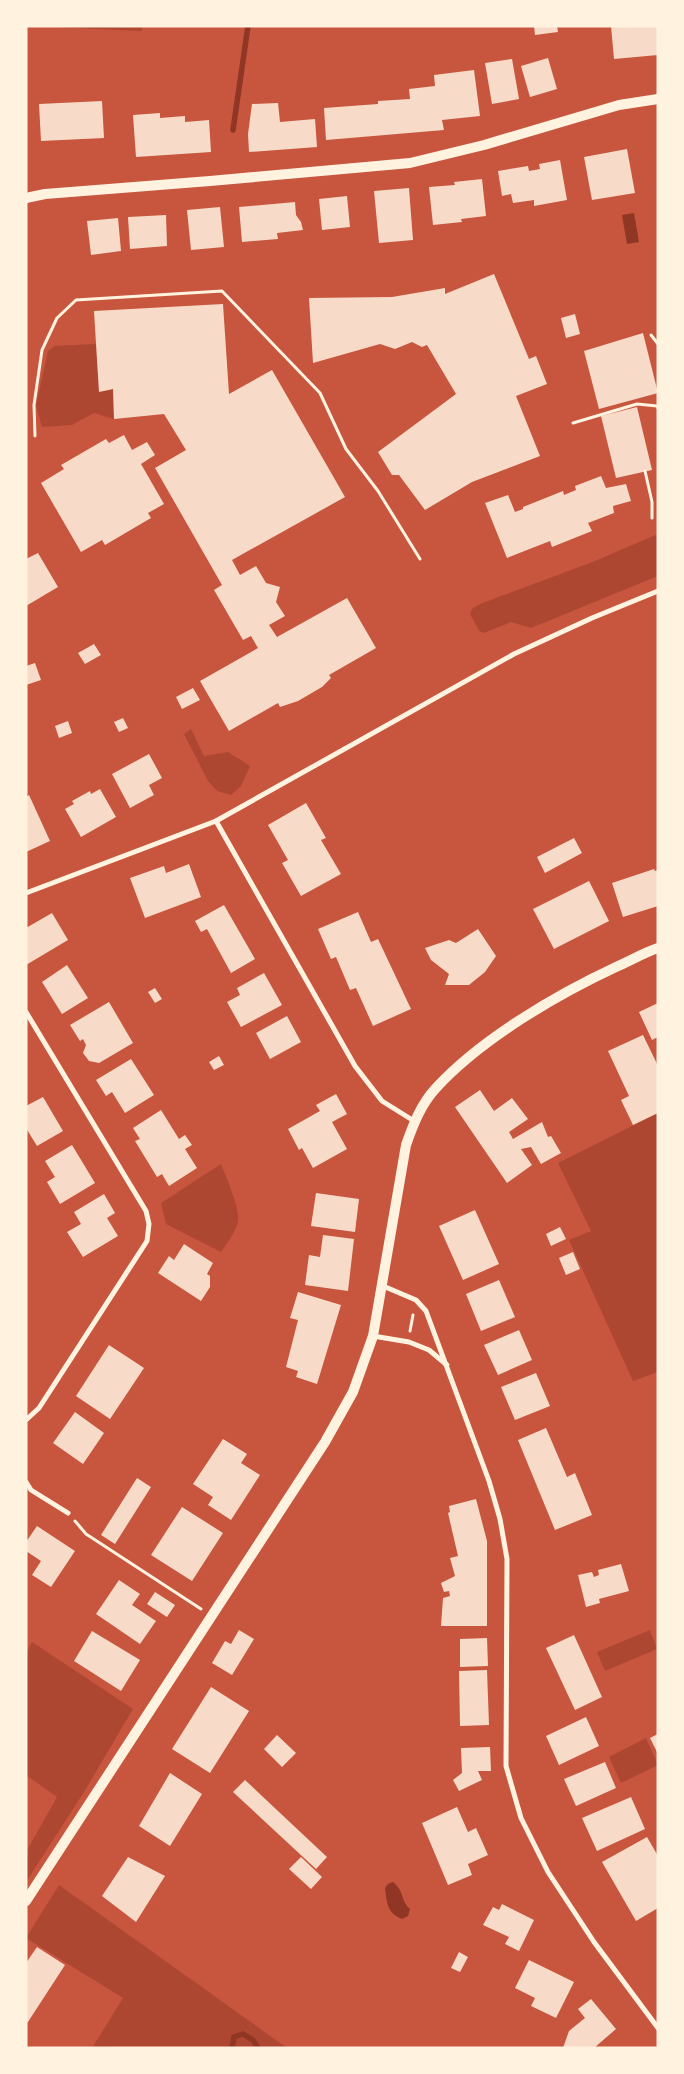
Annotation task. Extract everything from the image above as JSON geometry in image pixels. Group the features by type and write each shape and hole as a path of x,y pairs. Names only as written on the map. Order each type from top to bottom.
{"main road":[{"path":"26,198 79,191 210,182 410,163 484,145 619,105 658,99"},
{"path":"26,1901 325,1442 354,1392 373,1336 383,1286 404,1153 414,1121 435,1089 460,1064 543,1005 587,981 658,948"}],"street":[{"path":"26,893 216,821 514,654 592,618 658,591"},
{"path":"216,821 355,1066 382,1101 414,1121"},
{"path":"26,1012 146,1211 149,1224 147,1241 38,1408 26,1420"},
{"path":"383,1286 416,1300 426,1311 448,1365 489,1481 500,1519 507,1559 506,1766 521,1818 548,1872 594,1942 658,2028"},
{"path":"373,1336 409,1342 429,1350 448,1365"},
{"path":"26,1482 31,1490 68,1513"}],"path":[{"path":"34,436 34,405 42,350 57,318 76,300 222,291 320,393 346,450 378,490 420,560"},
{"path":"651,335 658,344"},
{"path":"573,423 637,404 657,406 658,408"},
{"path":"645,471 652,502 652,518"},
{"path":"652,502 658,501"},
{"path":"409,1342 416,1300"},
{"path":"68,1513 86,1534 212,1616"}],"shaded area":[{"path":"34,26 142,26 142,31"},
{"path":"634,213 639,242 627,244 622,215"},
{"path":"96,344 99,392 113,389 114,419 94,413 72,425 42,427 36,405 48,351 55,346"},
{"path":"658,534 658,576 531,628 511,622 484,633 479,631 470,614 472,609 480,604 590,563"},
{"path":"191,729 204,756 228,752 250,766 241,786 231,795 217,791 208,781 184,734"},
{"path":"658,1113 658,1372 633,1381 569,1240 591,1231 558,1163"},
{"path":"221,1164 237,1208 238,1221 231,1237 221,1252 166,1224 161,1203"},
{"path":"650,1630 657,1649 605,1671 597,1652"},
{"path":"32,1642 133,1709 84,1792 26,1882 26,1852 57,1797 26,1775 26,1653"},
{"path":"646,1738 658,1765 621,1783 609,1757"},
{"path":"393,1882 410,1909 408,1916 402,1919 393,1914 387,1903 385,1888"},
{"path":"59,1885 287,2048 92,2048 123,1998 26,1938"}],"building":[{"path":"534,26 557,26 558,32 535,35"},
{"path":"611,26 658,26 658,55 614,59"},
{"path":"548,58 557,89 530,97 521,66"},
{"path":"512,59 519,99 492,104 485,63"},
{"path":"474,70 480,116 442,120 444,130 326,140 324,108 378,104 378,101 410,99 409,89 435,86 434,75"},
{"path":"102,101 104,138 41,141 39,104"},
{"path":"278,103 280,122 315,119 317,147 249,152 248,134 252,104"},
{"path":"160,113 160,118 185,116 185,122 209,120 211,152 136,157 133,115"},
{"path":"627,149 635,193 592,200 584,157"},
{"path":"560,160 567,200 534,206 534,200 513,203 511,194 502,196 498,171 528,166 529,171 540,169 539,164"},
{"path":"482,179 486,216 461,219 462,222 433,225 429,187 455,185 454,182"},
{"path":"409,188 413,240 379,243 374,191"},
{"path":"347,196 350,227 322,230 319,199"},
{"path":"295,202 296,215 301,222 303,230 277,233 278,239 242,242 239,207"},
{"path":"220,207 224,247 191,250 187,210"},
{"path":"166,215 167,246 130,249 128,217"},
{"path":"118,218 121,251 91,255 87,221"},
{"path":"494,274 529,359 536,356 547,384 516,396 540,456 472,482 425,510 399,475 392,475 378,452 456,394 427,345 422,347 412,342 395,349 380,344 313,363 309,298 392,297 445,288 445,294"},
{"path":"223,304 229,394 272,370 345,497 232,560 240,575 256,566 266,583 280,587 276,602 285,616 269,625 277,637 347,598 376,648 329,675 331,678 322,687 298,701 280,707 278,703 229,731 200,681 258,648 251,636 243,640 214,590 222,585 155,468 186,450 164,414 114,419 113,389 99,392 94,311"},
{"path":"575,314 580,334 566,338 561,318"},
{"path":"643,333 658,393 599,409 584,351"},
{"path":"637,407 652,470 616,478 601,416"},
{"path":"124,435 132,450 147,442 155,455 141,464 164,504 148,513 151,518 105,545 102,540 81,552 41,483 64,469 61,465 106,439 109,443"},
{"path":"601,476 606,488 626,484 631,501 613,506 614,513 588,523 592,531 552,547 550,541 507,558 485,503 508,495 515,512 563,491 564,495 576,490 575,486"},
{"path":"38,553 58,587 26,606 26,559"},
{"path":"94,644 101,655 85,664 78,653"},
{"path":"35,663 41,680 26,685 26,666"},
{"path":"193,688 200,700 182,709 176,697"},
{"path":"123,718 128,728 119,732 114,722"},
{"path":"68,721 72,733 59,738 55,726"},
{"path":"149,754 162,778 149,785 154,795 130,808 112,774"},
{"path":"100,789 116,817 81,837 65,809 74,804 72,801 90,791 91,794"},
{"path":"29,795 50,841 26,852 26,797"},
{"path":"306,803 326,838 321,840 341,874 301,896 282,863 288,860 268,825"},
{"path":"574,838 582,853 545,873 537,857"},
{"path":"189,864 201,897 145,918 130,878 164,866 166,873"},
{"path":"654,869 655,871 658,870 658,906 623,917 612,883"},
{"path":"589,881 609,921 554,949 533,909"},
{"path":"224,905 255,959 231,973 207,929 201,932 195,921"},
{"path":"358,912 371,942 378,939 411,1009 373,1026 356,988 350,990 336,957 331,959 318,929"},
{"path":"52,913 68,940 26,965 26,928"},
{"path":"478,929 496,956 485,972 469,985 445,985 449,974 431,960 425,948 449,940 456,943"},
{"path":"67,965 88,998 62,1014 42,982"},
{"path":"264,973 282,1005 241,1027 227,1002 240,995 237,988"},
{"path":"155,988 162,999 155,1003 148,992"},
{"path":"109,1002 133,1043 99,1063 89,1061 83,1053 86,1045 83,1039 80,1041 70,1025"},
{"path":"658,1003 658,1037 652,1040 639,1012"},
{"path":"287,1016 301,1042 270,1059 256,1033"},
{"path":"643,1035 658,1066 658,1113 633,1125 621,1100 629,1096 608,1051"},
{"path":"219,1056 224,1065 214,1070 209,1062"},
{"path":"131,1059 154,1095 125,1113 112,1092 106,1096 96,1080"},
{"path":"480,1090 494,1111 512,1098 528,1119 509,1132 513,1139 542,1122 548,1137 551,1136 561,1153 541,1164 531,1147 521,1149 532,1165 507,1183 455,1107"},
{"path":"336,1094 347,1114 332,1122 347,1149 313,1168 302,1148 299,1150 288,1129 320,1111 316,1105"},
{"path":"43,1097 63,1131 37,1146 26,1128 26,1106"},
{"path":"161,1110 179,1139 185,1135 192,1145 185,1149 197,1168 169,1186 162,1174 157,1177 135,1141 140,1139 133,1128"},
{"path":"72,1145 95,1183 60,1204 47,1182 55,1177 45,1161"},
{"path":"316,1193 359,1199 355,1232 311,1226"},
{"path":"104,1194 115,1213 107,1218 118,1236 83,1257 67,1232 81,1224 74,1212"},
{"path":"475,1210 499,1264 463,1280 439,1226"},
{"path":"560,1227 566,1239 551,1246 546,1234"},
{"path":"323,1235 354,1239 348,1291 305,1285 309,1255 320,1257"},
{"path":"184,1244 213,1263 207,1274 210,1276 210,1287 201,1301 158,1273 169,1256 174,1260"},
{"path":"573,1252 580,1269 566,1275 559,1258"},
{"path":"499,1280 515,1317 481,1331 466,1294"},
{"path":"298,1292 341,1305 317,1384 296,1377 298,1371 286,1367 298,1320 290,1318"},
{"path":"519,1330 532,1360 498,1375 484,1345"},
{"path":"109,1345 144,1368 110,1419 76,1396"},
{"path":"536,1373 550,1406 515,1420 501,1387"},
{"path":"75,1412 104,1433 83,1464 53,1443"},
{"path":"546,1428 567,1477 575,1473 592,1515 555,1530 518,1440"},
{"path":"223,1439 247,1454 241,1463 260,1475 231,1520 208,1505 213,1497 193,1484"},
{"path":"137,1478 151,1487 115,1544 101,1535"},
{"path":"476,1499 487,1541 487,1626 441,1626 443,1598 450,1596 449,1591 444,1592 441,1583 455,1576 450,1558 458,1556 448,1513 450,1512 449,1506"},
{"path":"182,1507 223,1533 192,1581 151,1555"},
{"path":"37,1526 75,1551 51,1587 32,1575 41,1561 26,1551 26,1542"},
{"path":"621,1564 629,1591 599,1599 600,1603 586,1607 578,1575 592,1572 594,1577 599,1575 598,1570"},
{"path":"119,1580 140,1594 132,1605 156,1621 140,1644 96,1614"},
{"path":"155,1592 175,1605 167,1617 147,1604"},
{"path":"239,1630 254,1639 232,1675 212,1663 225,1641 231,1644"},
{"path":"92,1631 140,1660 121,1691 74,1661"},
{"path":"574,1635 602,1697 575,1710 546,1648"},
{"path":"487,1638 488,1666 460,1667 460,1639"},
{"path":"487,1670 489,1725 460,1726 459,1671"},
{"path":"211,1687 249,1711 210,1773 172,1749"},
{"path":"586,1717 599,1746 559,1765 546,1736"},
{"path":"658,1734 658,1754 650,1738"},
{"path":"277,1735 296,1753 282,1767 264,1749"},
{"path":"490,1747 491,1771 478,1771 482,1780 459,1791 453,1780 462,1773 461,1748"},
{"path":"605,1762 616,1788 576,1806 564,1779"},
{"path":"170,1773 202,1794 170,1846 139,1826"},
{"path":"245,1780 327,1857 316,1869 233,1792"},
{"path":"631,1797 645,1829 597,1851 582,1818"},
{"path":"457,1807 468,1832 476,1828 488,1855 468,1864 472,1875 448,1885 422,1823"},
{"path":"647,1837 658,1856 658,1908 636,1921 602,1862"},
{"path":"128,1857 165,1876 136,1922 102,1896"},
{"path":"301,1857 322,1877 311,1889 289,1869"},
{"path":"502,1904 534,1920 519,1951 505,1944 509,1937 483,1925 493,1907 499,1910"},
{"path":"37,1947 65,1965 26,2025 26,1963"},
{"path":"459,1952 468,1957 460,1972 451,1968"},
{"path":"529,1960 574,1982 556,2018 531,2006 535,1998 515,1988"},
{"path":"591,1999 616,2029 594,2048 563,2048 569,2031 585,2018 578,2009"}],"waterway":[{"path":"233,130 248,26"},
{"path":"232,2048 234,2037 243,2034 253,2040 258,2048"}]}
